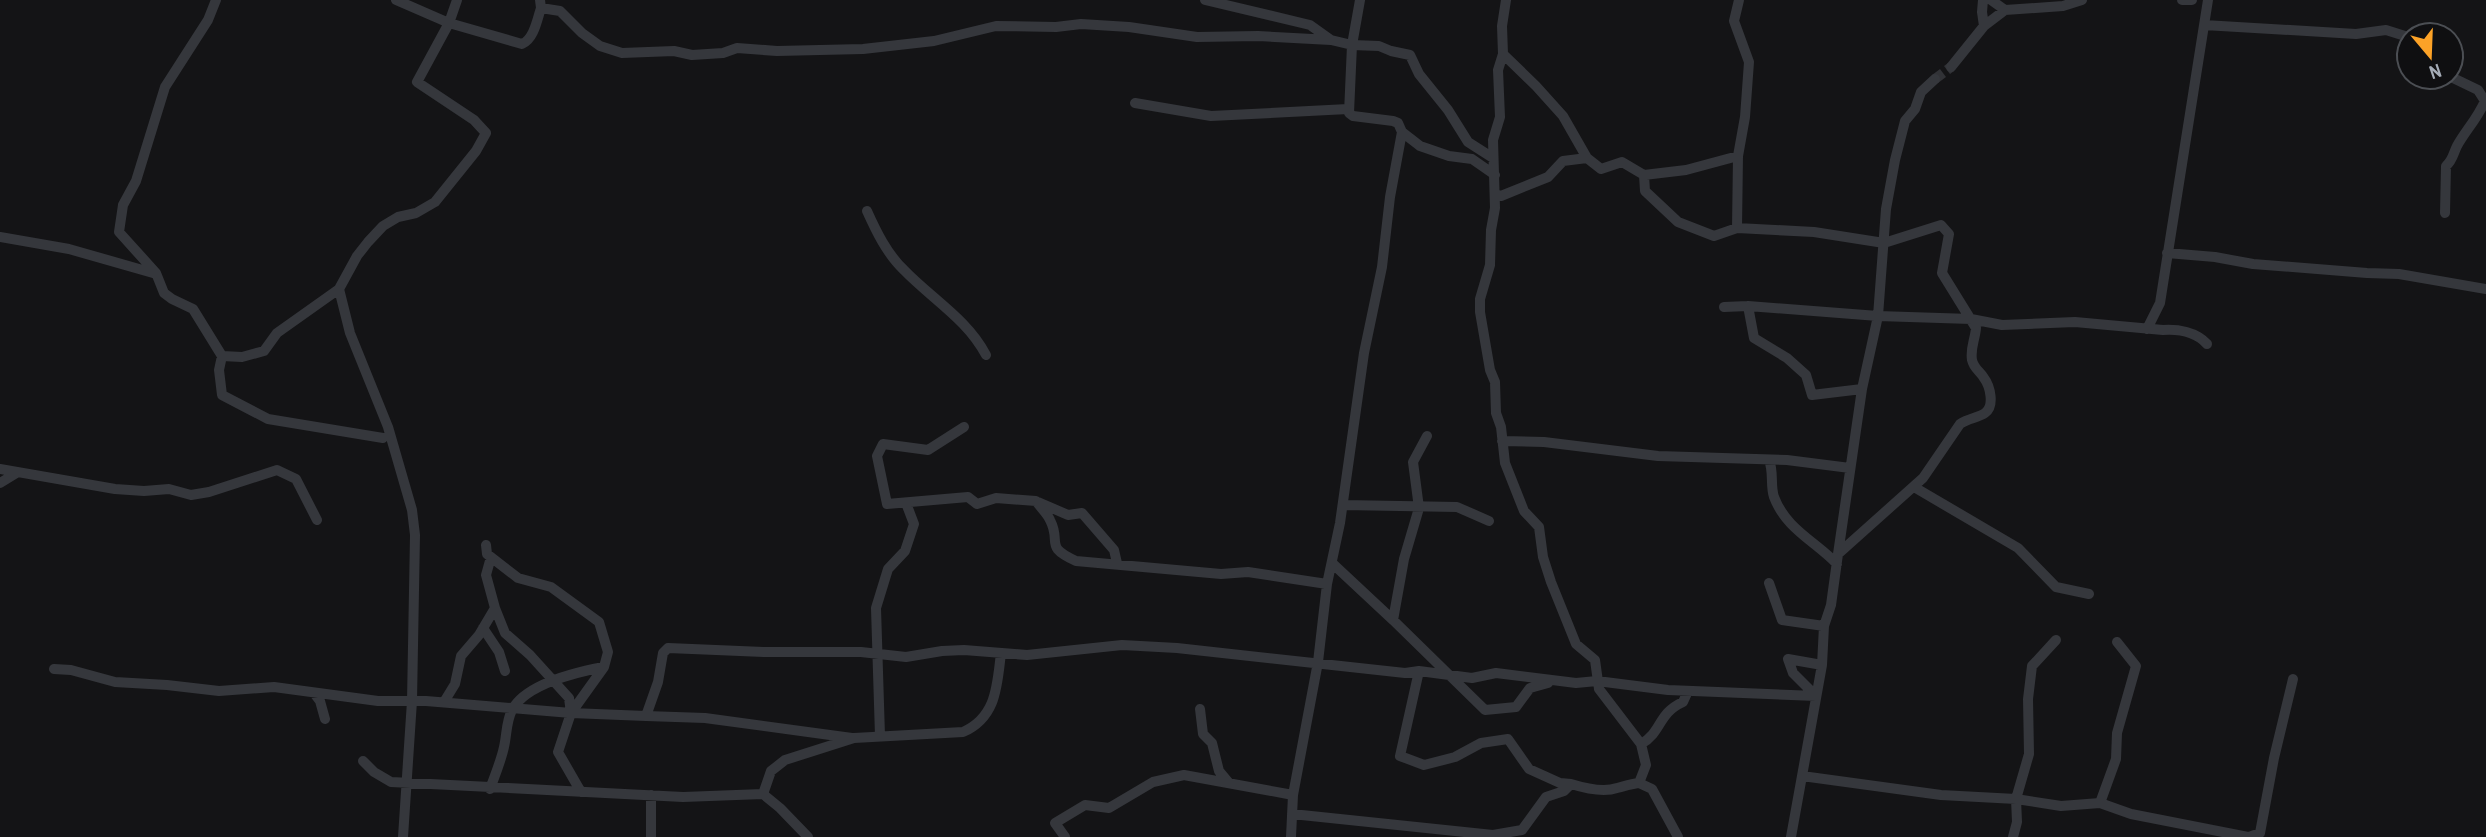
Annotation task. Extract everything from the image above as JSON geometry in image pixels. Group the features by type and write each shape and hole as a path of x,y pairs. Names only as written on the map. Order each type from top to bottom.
{"street":[{"path":"216,0 208,20 165,87 136,181 124,205 119,232 156,273 164,293 193,309 222,356 219,370 222,395 268,419 383,438"},
{"path":"396,0 449,23 522,44 527,42 531,35 541,4 560,11 600,46 622,53 674,51 692,55 723,53 737,48 777,51 863,49 934,41 996,26 1056,27 1081,24 1129,27 1197,37 1258,36 1379,46 1410,55 1419,74 1448,110 1468,142 1493,158"},
{"path":"222,356 242,357 264,351 277,333 340,289 357,256 383,226 435,202 476,152 485,133 474,120 417,82 449,23 457,0"},
{"path":"1205,0 1310,25 1331,40"},
{"path":"1360,0 1352,45 1348,109 1353,116 1398,122 1402,132 1420,146 1449,156 1472,159 1495,175"},
{"path":"1506,0 1502,26 1503,54 1498,70 1500,117 1493,140 1495,194 1490,265 1479,299 1494,382 1496,413 1505,463 1524,511 1539,527 1543,557 1559,606 1576,644 1595,660 1597,681 1605,700 1641,744 1646,765 1639,783"},
{"path":"1737,228 1738,156 1745,117 1749,62 1734,21 1739,0"},
{"path":"1983,0 1984,26"},
{"path":"1991,0 2005,10"},
{"path":"1951,67 1984,26 2005,10 2063,6 2082,0"},
{"path":"2182,0 2192,0"},
{"path":"2147,329 2160,303 2208,0"},
{"path":"2204,25 2356,34 2386,30 2395,33"},
{"path":"1503,54 1563,116 1587,158 1601,169 1622,162 1644,175 1686,170 1738,156"},
{"path":"1791,837 1822,665 1824,626 1831,605 1862,389 1878,316 1886,209 1893,172 1905,121 1915,109 1921,92 1935,79"},
{"path":"2445,213 2446,166 2485,101 2478,90 2465,84"},
{"path":"1135,103 1211,116 1348,109"},
{"path":"1291,837 1293,795 1318,662 1327,584 1343,505 1364,353 1382,267 1390,197 1402,132"},
{"path":"1495,194 1501,196 1548,177 1563,161 1587,158"},
{"path":"1644,175 1646,191 1678,222 1714,236 1737,228 1814,232 1884,243 1941,225 1949,234 1942,273 1976,328 1971,347 1972,358 1974,366 1985,379 1990,405 1984,415 1967,419 1960,424 1923,478 1838,559"},
{"path":"867,211 877,233 902,269 976,337 986,355"},
{"path":"0,237 69,249 156,273"},
{"path":"2167,253 2215,257 2253,264 2367,274 2399,274 2486,289"},
{"path":"340,289 350,333 388,427 412,510 415,535 412,701 402,837"},
{"path":"1748,306 1754,338 1787,358 1806,375 1812,395 1862,389"},
{"path":"1724,307 1748,306 1878,316 1971,319 2002,325 2075,322 2176,329 2201,338 2207,344"},
{"path":"964,427 928,450 883,444 877,456 887,504 968,497 977,504 996,498 1036,501 1068,515 1082,513 1114,550 1117,563"},
{"path":"1393,620 1404,559 1419,508 1413,462 1427,436"},
{"path":"1502,441 1544,442 1658,456 1769,460 1850,468"},
{"path":"1769,460 1774,471 1773,493 1782,514 1801,536 1838,559"},
{"path":"0,470 19,471 115,489 169,489 191,495 209,492 277,470 296,480 317,520"},
{"path":"0,483 19,471"},
{"path":"1914,487 2018,548 2056,587 2089,594"},
{"path":"1036,501 1050,519 1056,548 1061,554 1085,563 1117,563 1222,574 1256,573 1327,584"},
{"path":"880,736 876,608 888,569 905,551 914,524 906,503"},
{"path":"1343,505 1457,507 1489,521"},
{"path":"486,545 487,554 518,578 551,587 599,622 608,652 604,667 571,713 558,752 581,792"},
{"path":"491,557 486,575 505,633 530,655 569,698 571,713"},
{"path":"1332,563 1485,710 1516,707 1530,688 1555,681"},
{"path":"1769,583 1782,620 1824,626"},
{"path":"444,702 455,684 461,656 484,628 495,608"},
{"path":"484,628 499,652 505,671"},
{"path":"2012,837 2017,822 2016,799 2029,754 2028,699 2032,666 2056,640"},
{"path":"2100,803 2116,760 2117,733 2136,667 2117,642"},
{"path":"646,716 658,682 663,653 668,648 876,653 906,657 964,650 1027,655 1122,645 1318,662 1376,671 1419,671 1472,678 1496,673 1576,683 1597,681 1688,691 1816,696"},
{"path":"54,669 71,670 115,682 206,690 235,691 274,687 378,701 444,702 571,713 705,718 854,738 963,732 973,728 990,709 995,696 1001,653"},
{"path":"1816,696 1793,673 1788,659 1822,665"},
{"path":"490,789 504,749 508,720 514,707 531,692 564,676 604,667"},
{"path":"1419,671 1401,756 1424,765 1455,757 1481,743 1508,739 1529,769 1560,783 1606,790 1624,784 1639,783 1652,789 1678,837"},
{"path":"1802,776 1941,795 2016,799 2062,806 2100,803 2130,814 2248,837 2260,833 2293,679"},
{"path":"1641,744 1654,736 1662,717 1669,708 1682,702 1688,691"},
{"path":"314,693 320,701 325,719"},
{"path":"1199,709 1203,733 1212,743 1219,771 1229,783"},
{"path":"763,794 771,771 785,760 854,738"},
{"path":"363,761 373,772 390,782 683,797 763,794 808,837"},
{"path":"1065,837 1055,823 1085,804 1109,808 1153,782 1184,775 1293,795"},
{"path":"1292,814 1420,832 1493,835 1522,830 1546,797 1564,791 1571,784"},
{"path":"650,837 651,795"}],"tunnel":[{"path":"1935,79 1951,67"}]}
